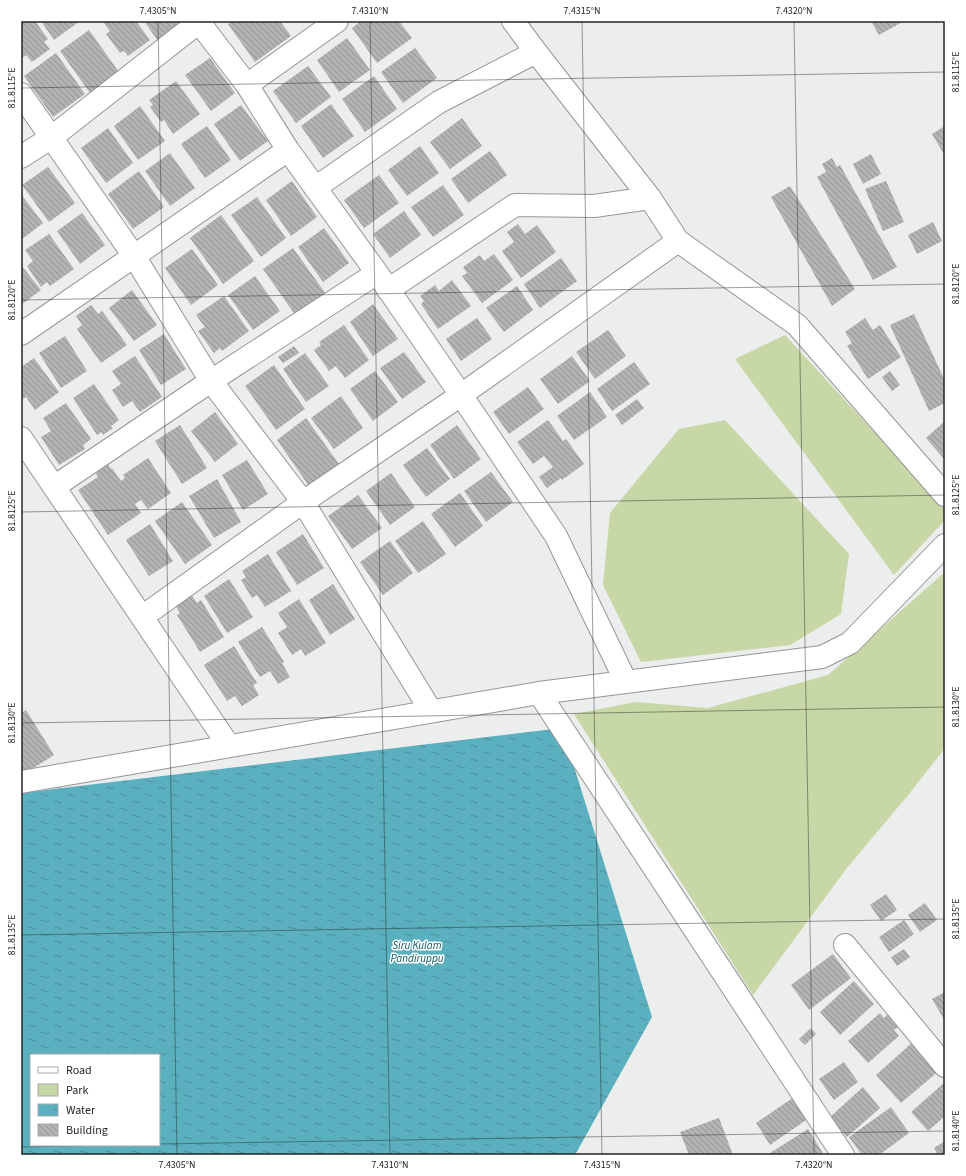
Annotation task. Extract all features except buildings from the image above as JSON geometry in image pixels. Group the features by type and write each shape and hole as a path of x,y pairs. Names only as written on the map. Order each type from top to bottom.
{"street":[{"path":"247,84 337,21"},
{"path":"513,21 650,198 678,241 797,325 945,495"},
{"path":"21,157 52,137 199,22 247,84 288,150 383,282 556,536 626,682"},
{"path":"315,188 440,102 536,52"},
{"path":"21,94 134,256 212,381 303,502 431,711"},
{"path":"21,334 288,150"},
{"path":"54,487 212,381 515,205 594,206 650,198"},
{"path":"142,617 303,502 461,395 678,241"},
{"path":"21,438 229,746"},
{"path":"21,782 539,693 822,657 850,643 945,545"},
{"path":"539,693 843,1155"},
{"path":"845,945 945,1066"}],"green space":[{"path":"785,335 945,509 945,520 894,575 735,359"},
{"path":"725,420 849,554 841,614 790,645 641,662 603,585 610,513 679,429"},
{"path":"945,572 945,748 909,794 847,868 753,995 574,714 636,702 708,708 828,675"}],"water":[{"name":"Siru Kulam Pandiruppu","path":"562,728 652,1017 575,1155 21,1155 21,793"}]}
